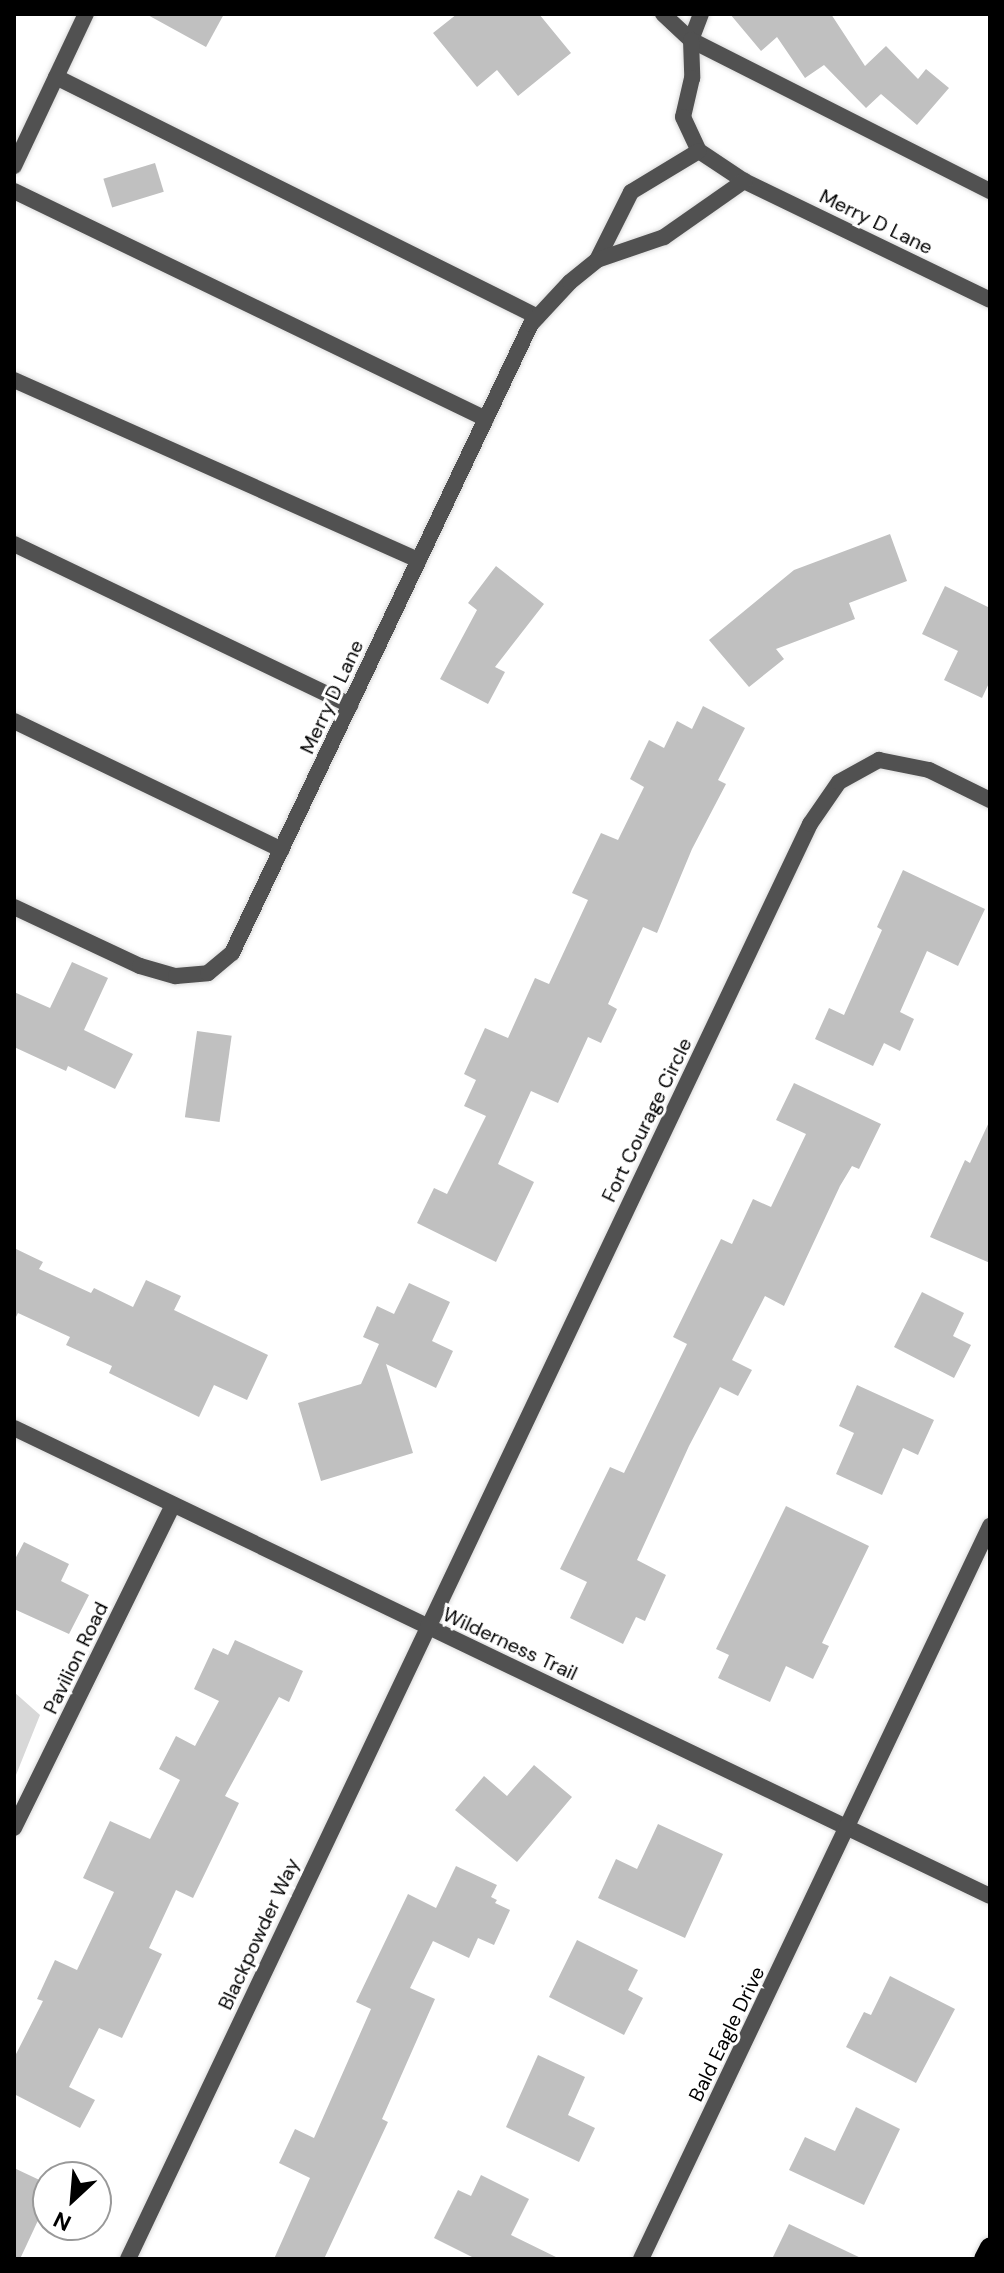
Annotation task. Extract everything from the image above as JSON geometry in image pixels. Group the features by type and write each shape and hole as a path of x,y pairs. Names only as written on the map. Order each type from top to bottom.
{"main road":[{"path":"984,2259 990,2247"}],"street":[{"path":"14,166 86,14"},
{"path":"663,14 691,40 990,191"},
{"path":"699,151 683,117 692,78 691,40 701,14"},
{"path":"56,77 538,317"},
{"name":"Merry D Lane","path":"597,260 631,192 699,151 744,181 990,300"},
{"name":"Merry D Lane","path":"14,907 140,966 176,976 208,973 232,953 486,419 538,317 570,282 597,260 664,237 744,181"},
{"path":"14,191 486,419"},
{"path":"14,380 419,560"},
{"path":"14,544 350,705"},
{"path":"14,721 282,850"},
{"name":"Fort Courage Circle","path":"427,1627 810,824 839,782 879,760 929,770 990,800"},
{"name":"Wilderness Trail","path":"14,1428 990,1896"},
{"name":"Pavilion Road","path":"14,1828 173,1505"},
{"path":"848,1826 990,1526"},
{"name":"Blackpowder Way","path":"128,2259 427,1627"},
{"name":"Bald Eagle Drive","path":"641,2259 848,1826"}],"shaded area":[{"path":"14,1692 40,1715 14,1780"}],"building":[{"path":"146,14 224,14 206,47"},
{"path":"457,14 539,14 571,53 518,96 497,70 477,87 433,33"},
{"path":"730,14 831,14 865,66 886,46 918,79 926,69 949,88 917,125 881,94 866,108 824,65 805,78 777,37 761,51"},
{"path":"155,163 164,192 112,207 103,179"},
{"path":"890,534 907,581 849,603 855,619 776,649 784,659 749,687 709,640 794,570"},
{"path":"496,566 544,604 495,667 505,672 488,704 440,679 477,610 468,603"},
{"path":"945,586 990,608 990,681 982,698 944,680 958,651 922,634"},
{"path":"703,706 745,728 718,780 726,784 692,849 657,933 643,927 608,1004 617,1009 601,1043 588,1037 558,1103 531,1091 498,1164 534,1182 496,1262 417,1223 434,1188 447,1194 486,1116 464,1106 476,1080 464,1074 485,1028 508,1038 535,978 549,984 588,900 572,893 601,833 618,840 644,787 630,779 649,740 664,748 677,721 692,729"},
{"path":"903,870 985,909 958,966 927,951 900,1012 914,1019 900,1051 884,1043 873,1066 815,1039 829,1008 844,1015 882,930 877,927"},
{"path":"72,962 108,978 84,1030 133,1054 115,1089 68,1066 66,1071 14,1047 14,992 50,1008"},
{"path":"197,1031 232,1036 220,1122 185,1117"},
{"path":"794,1083 881,1124 859,1169 852,1166 840,1186 784,1306 765,1296 732,1360 752,1370 738,1396 720,1387 689,1446 637,1560 666,1575 645,1621 636,1617 623,1644 570,1618 587,1582 560,1569 610,1467 624,1473 687,1344 673,1337 721,1239 732,1244 753,1199 771,1207 806,1134 776,1120"},
{"path":"990,1120 990,1263 930,1237 965,1160 970,1163"},
{"path":"14,1248 43,1262 39,1269 91,1293 94,1288 133,1307 146,1280 181,1296 174,1310 268,1355 247,1400 214,1385 199,1417 109,1373 112,1366 66,1345 70,1337 18,1313 14,1321"},
{"path":"409,1283 450,1302 432,1341 453,1351 436,1388 386,1364 413,1453 321,1481 298,1403 361,1384 379,1344 363,1337 377,1306 394,1314"},
{"path":"922,1292 964,1313 953,1336 971,1345 954,1378 894,1347"},
{"path":"857,1385 934,1420 918,1455 903,1448 882,1495 836,1474 854,1433 839,1426"},
{"path":"786,1506 869,1546 822,1643 829,1646 813,1679 786,1666 770,1702 718,1678 729,1655 716,1649"},
{"path":"24,1542 69,1564 61,1581 89,1595 69,1634 14,1609 14,1561"},
{"path":"235,1640 303,1671 289,1702 279,1697 225,1796 239,1803 193,1898 176,1890 149,1948 162,1954 122,2038 99,2028 69,2087 95,2100 80,2128 14,2094 14,2058 43,2001 37,1999 55,1960 77,1970 114,1892 83,1878 110,1821 150,1839 180,1780 159,1769 176,1736 195,1746 219,1701 194,1689 213,1648 228,1655"},
{"path":"534,1765 572,1797 517,1862 455,1810 484,1776 507,1796"},
{"path":"658,1824 723,1854 685,1938 598,1898 616,1859 637,1869"},
{"path":"456,1866 497,1885 491,1897 497,1900 495,1903 510,1910 494,1945 478,1938 469,1958 433,1941 410,1988 435,1999 382,2119 388,2122 324,2259 274,2259 310,2178 279,2163 295,2129 314,2138 371,2009 356,2002 408,1894 436,1908"},
{"path":"577,1940 638,1970 628,1990 643,1998 624,2035 549,1997"},
{"path":"890,1976 955,2009 916,2083 846,2047 864,2012 871,2015"},
{"path":"538,2055 585,2077 568,2115 595,2128 579,2162 506,2127"},
{"path":"856,2107 900,2129 864,2205 789,2170 805,2137 835,2151"},
{"path":"14,2168 32,2176 32,2233 20,2259 14,2259"},
{"path":"481,2175 529,2199 511,2235 560,2259 476,2259 434,2238 458,2190 471,2196"},
{"path":"789,2224 863,2259 772,2259"}]}
